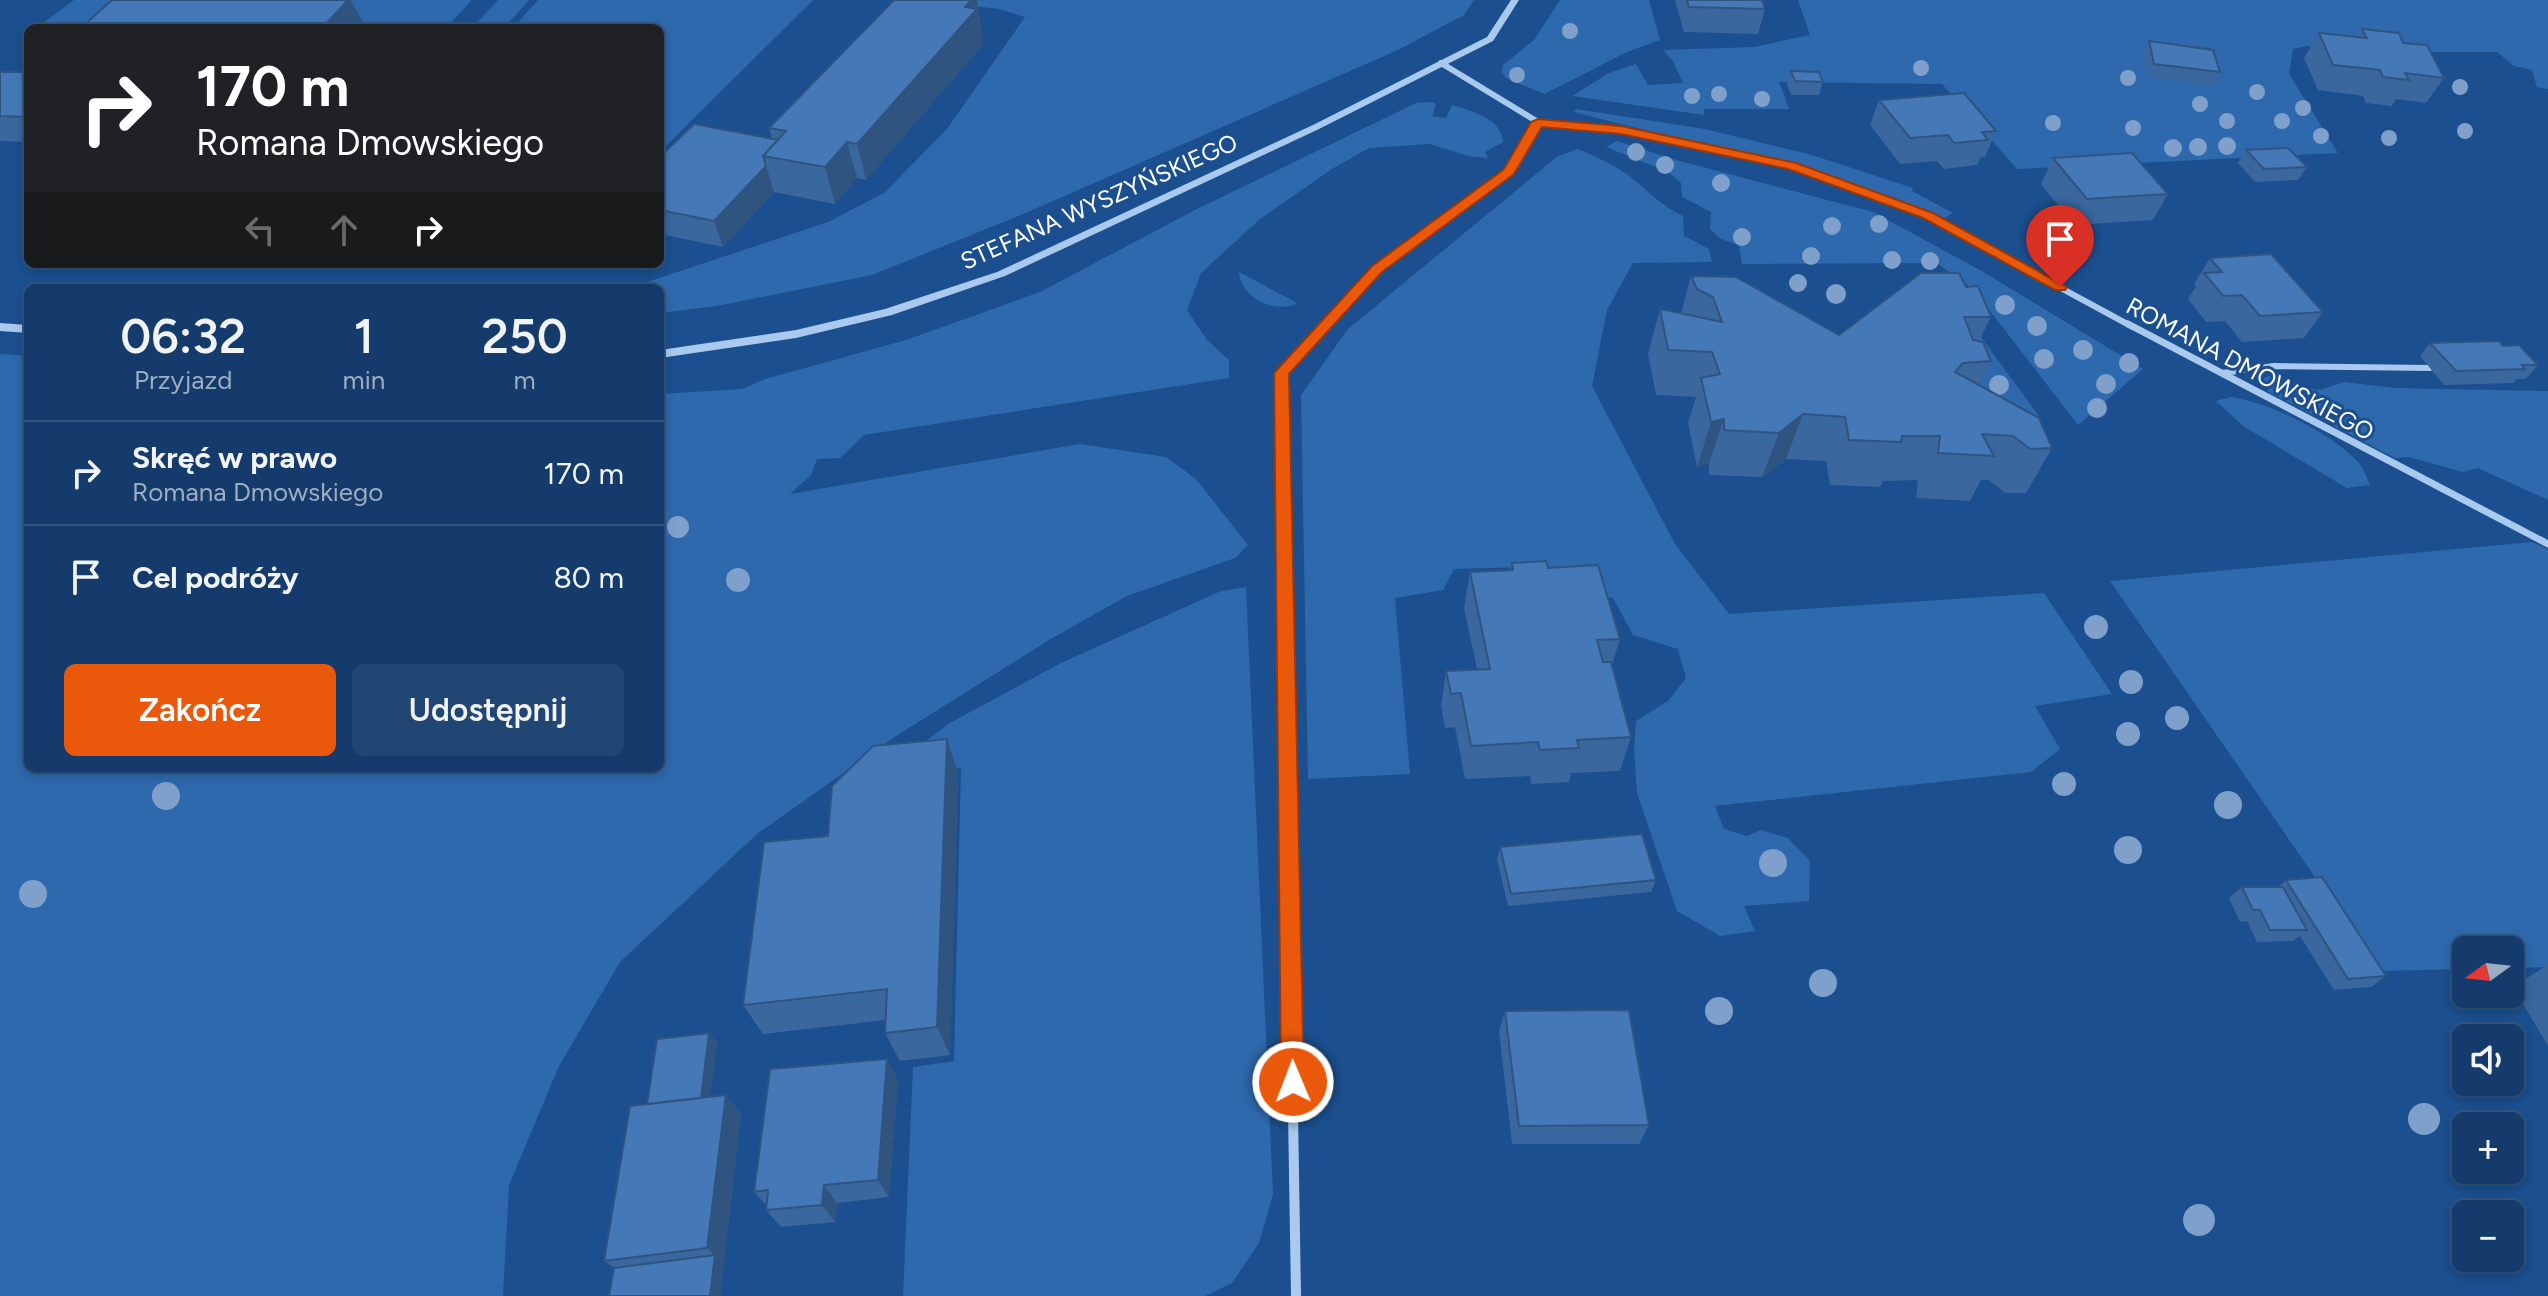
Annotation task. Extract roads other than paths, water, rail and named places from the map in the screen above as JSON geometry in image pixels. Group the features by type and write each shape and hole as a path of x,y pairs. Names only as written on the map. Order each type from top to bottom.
{"street":[{"name":"STEFANA WYSZYŃSKIEGO","path":"664,354 732,346 796,334 888,312 1001,274 1316,127 1490,39 1515,0"},
{"name":"ROMANA DMOWSKIEGO","path":"1441,63 1538,122 1621,130 1791,166 1928,216 2218,373 2548,544"},
{"path":"1296,1296 1281,373 1377,269 1509,171 1538,122"},
{"path":"0,327 24,329"}],"lane":[{"path":"2218,373 2274,366 2430,368"}]}
